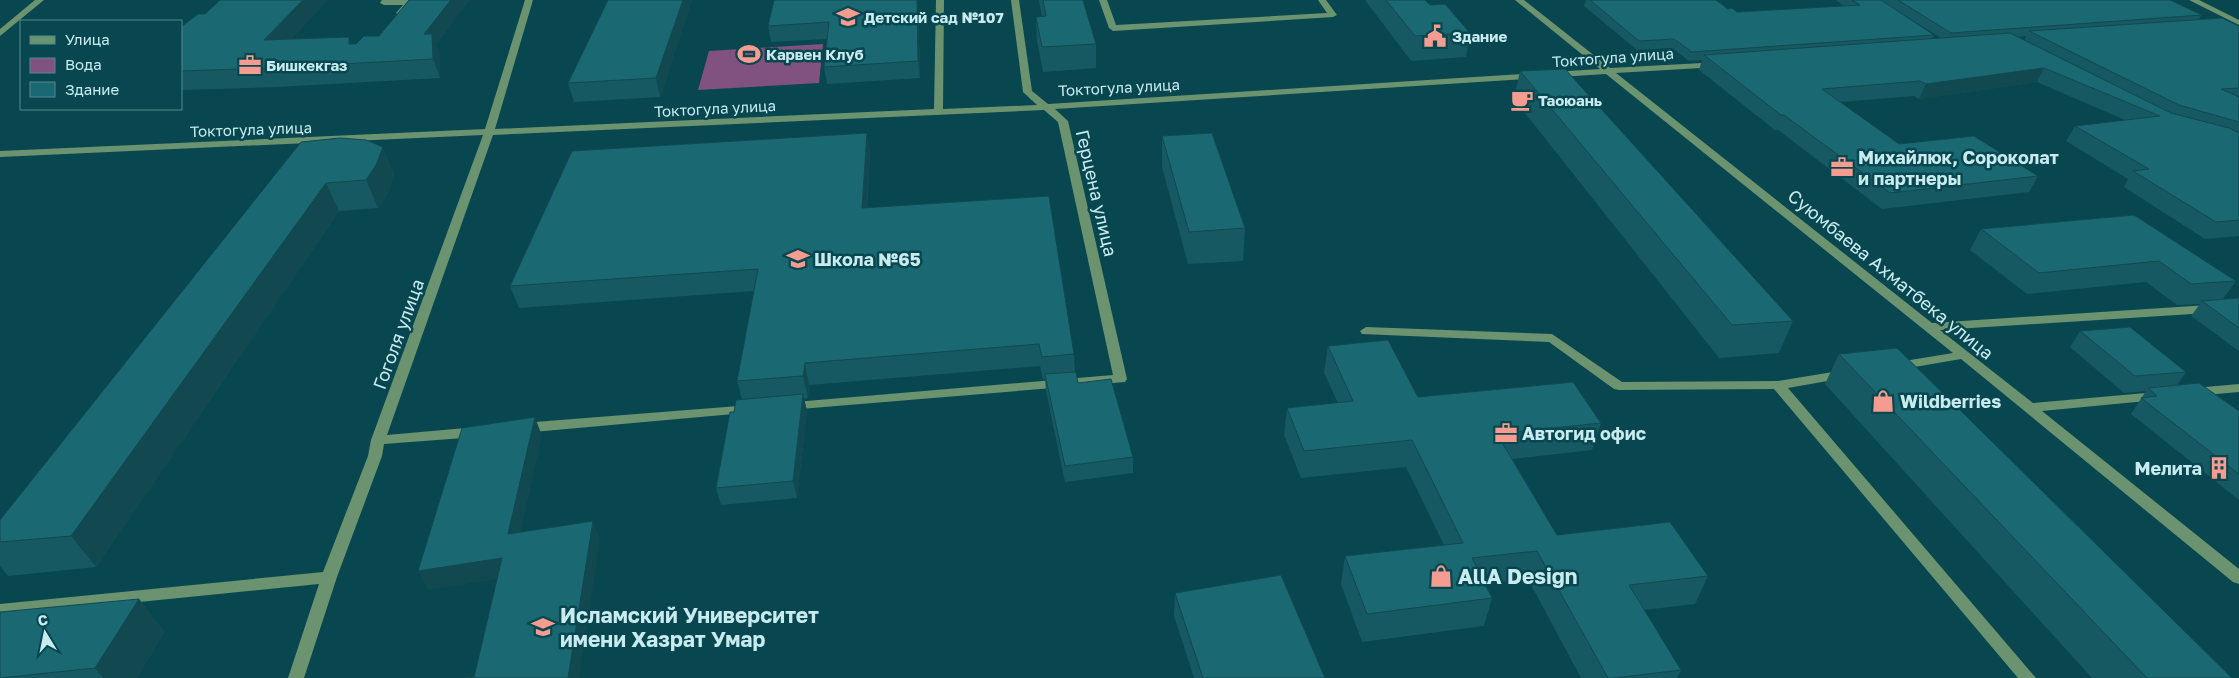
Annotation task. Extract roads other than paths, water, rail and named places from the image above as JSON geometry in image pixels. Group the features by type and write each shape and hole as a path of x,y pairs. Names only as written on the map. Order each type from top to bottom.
{"street":[{"path":"0,33 40,0"},
{"path":"387,0 384,3 410,2 391,23"},
{"name":"Гоголя улица","path":"296,678 329,578 375,456 378,440 489,133 529,0"},
{"path":"938,112 940,93 940,0"},
{"name":"Герцена улица","path":"507,429 1120,379 1063,121 1028,92 1015,0"},
{"path":"1103,0 1113,28 1332,15 1322,0"},
{"name":"Суюмбаева Ахматбека улица","path":"1519,0 2239,578"},
{"path":"2193,0 2239,24"},
{"path":"2219,26 2239,24"},
{"name":"Токтогула улица","path":"0,154 1046,107 1728,63"},
{"path":"1929,328 2239,307"},
{"path":"1366,331 1552,338 1619,386 1778,385 1856,372"},
{"path":"1885,368 1963,355"},
{"path":"1778,385 2028,678"},
{"path":"2029,408 2239,388"},
{"path":"378,440 487,431"},
{"path":"0,610 329,578"}],"water":[{"path":"823,44 819,83 698,90 709,51"}],"place":[{"name":"Детский сад №107","path":"848,17"},
{"name":"Здание","path":"1435,36"},
{"name":"Карвен Клуб","path":"749,54"},
{"name":"Бишкекгаз","path":"250,65"},
{"name":"Таоюань","path":"1522,100"},
{"name":"Михайлюк, Сороколат и партнеры","path":"1842,167"},
{"name":"Школа №65","path":"798,259"},
{"name":"Wildberries","path":"1883,401"},
{"name":"Автогид офис","path":"1506,433"},
{"name":"Мелита","path":"2219,468"},
{"name":"AllA Design","path":"1441,576"},
{"name":"Исламский Университет имени Хазрат Умар","path":"543,627"}]}
